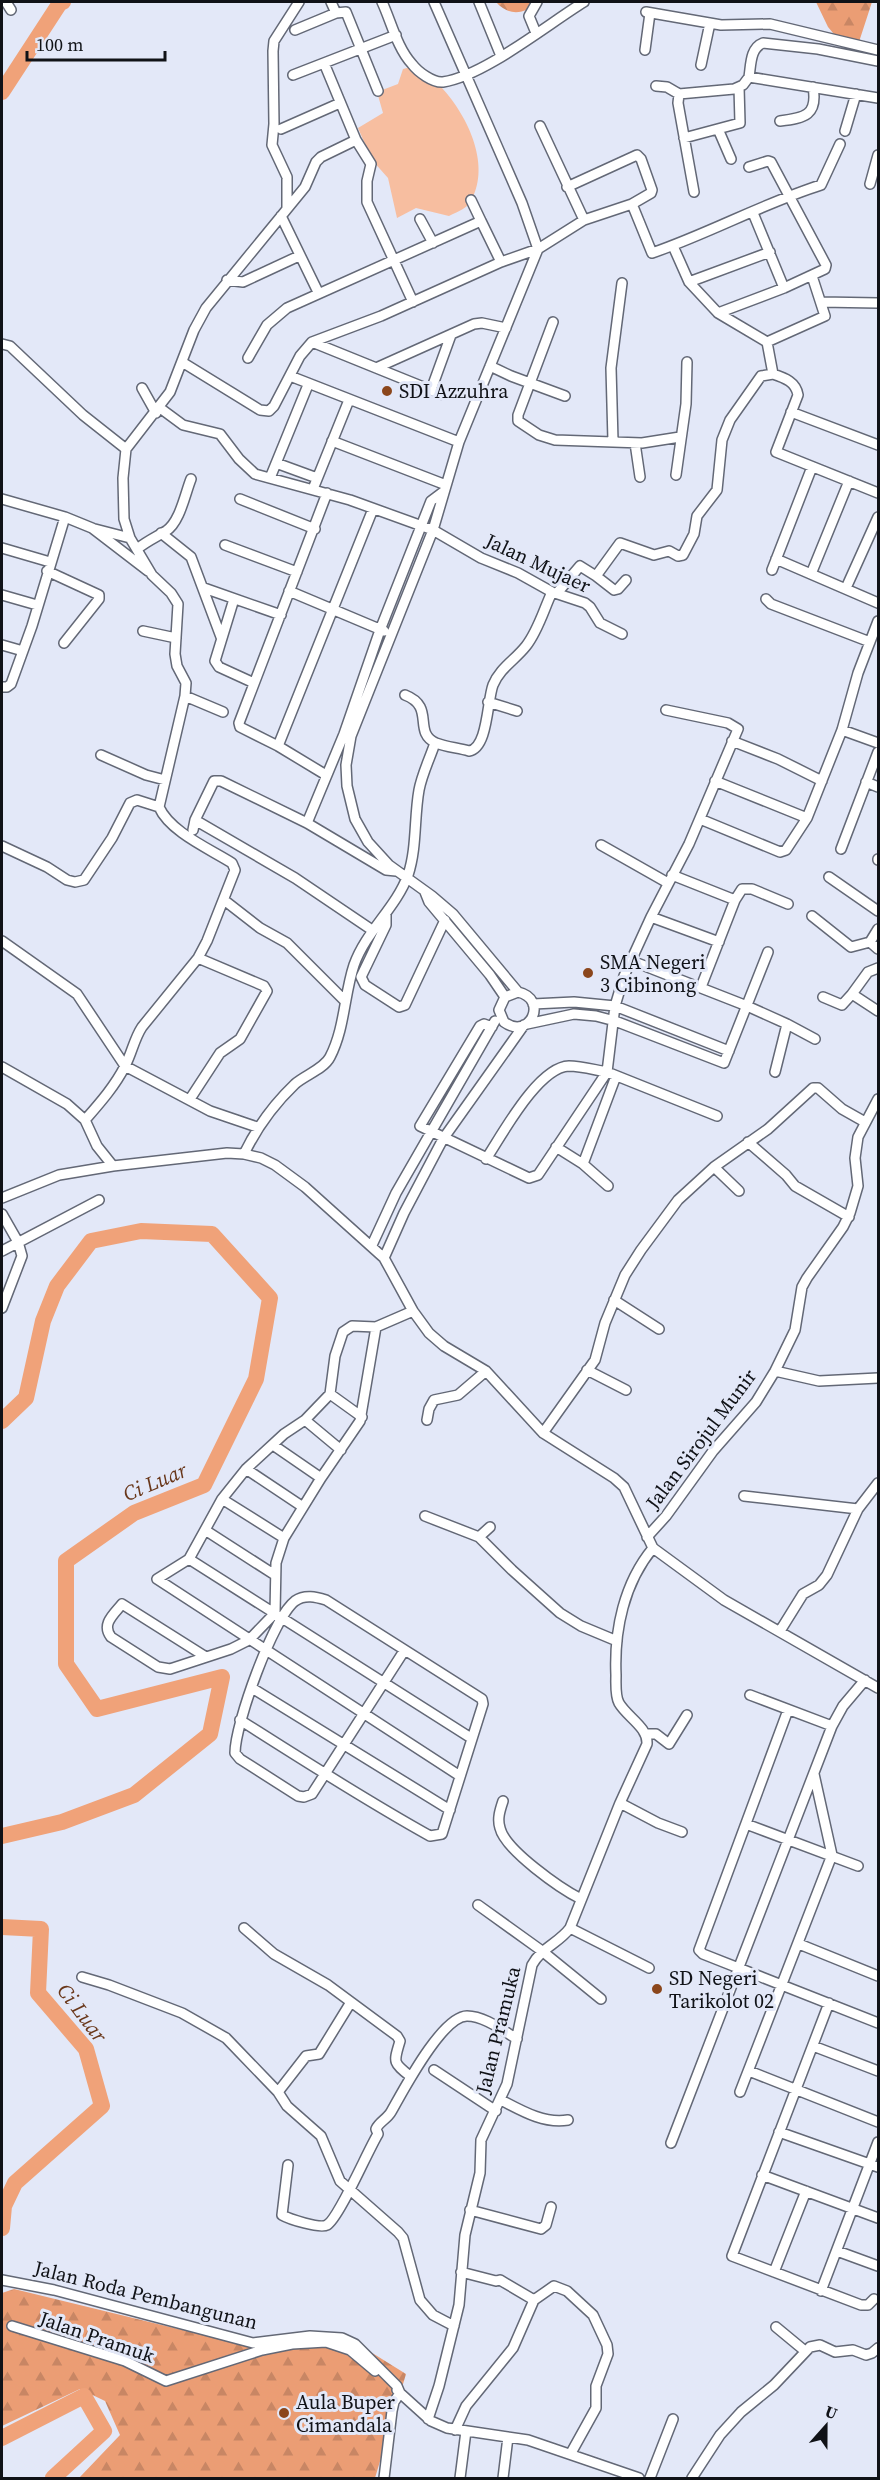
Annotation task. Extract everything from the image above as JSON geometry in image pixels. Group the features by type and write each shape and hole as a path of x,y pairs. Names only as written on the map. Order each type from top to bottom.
{"street":[{"path":"299,2 274,41 272,145 287,177 284,213 299,256 318,292"},
{"path":"331,2 336,13"},
{"path":"382,2 409,61 427,76 442,82 465,75 501,56 584,2"},
{"path":"307,823 326,775 347,736 391,634 433,530 459,442 538,249 522,203 434,2"},
{"path":"479,2 501,56"},
{"path":"536,33 529,16 537,2"},
{"path":"295,30 343,11 347,14 378,91"},
{"path":"645,50 648,13 730,26 770,24 877,50 879,39"},
{"path":"701,65 710,23"},
{"path":"293,75 396,35"},
{"path":"656,86 667,87 679,94 740,87 749,77 755,47 763,43 818,49 879,61"},
{"path":"324,63 356,140 370,164 367,202 413,302"},
{"path":"749,77 879,98"},
{"path":"684,138 741,122 740,87"},
{"path":"780,121 798,118 810,112 815,102 813,87"},
{"path":"679,94 694,192"},
{"path":"845,131 856,94"},
{"path":"281,129 340,103"},
{"path":"540,126 584,220"},
{"path":"718,129 731,159"},
{"path":"152,575 130,538 124,519 123,478 126,449 170,392 201,317 227,280 305,187 316,162 321,157 356,140"},
{"path":"632,204 652,253 753,213 790,195 821,185 840,144"},
{"path":"182,363 263,411 269,411 274,406 300,357 312,342 381,316 501,262 538,249 584,220 632,204 652,190 641,159 637,155 567,186"},
{"path":"870,184 879,155"},
{"path":"718,313 824,272 826,265 790,195 770,162 749,167"},
{"path":"471,200 501,262"},
{"path":"753,213 784,288"},
{"path":"420,219 433,243"},
{"path":"248,358 274,317 318,292 481,221"},
{"path":"673,246 689,282 718,313 767,342 773,374"},
{"path":"689,282 770,252"},
{"path":"227,280 243,282 299,256"},
{"path":"767,342 824,317 826,314 812,276"},
{"path":"613,441 611,368 622,283"},
{"path":"821,302 879,303"},
{"path":"553,322 518,415 518,421 539,435 555,440 635,443 680,437"},
{"path":"376,368 474,324 482,323 506,328"},
{"path":"431,390 452,335"},
{"path":"312,342 443,395"},
{"path":"2,344 10,346 83,415 126,449"},
{"path":"676,475 686,404 687,362"},
{"path":"490,366 565,396"},
{"path":"596,576 620,543 654,555 669,551 678,556 683,555 694,534 697,516 717,489 722,440 734,412 761,376 773,374 789,380 797,390 798,395 777,452 879,493"},
{"path":"290,376 308,385 459,442"},
{"path":"270,478 308,385"},
{"path":"142,388 158,410"},
{"path":"313,489 349,400"},
{"name":"Jalan Mujaer","path":"158,410 183,425 220,434 255,474 377,508 422,525 481,558 518,573 554,592 585,603 600,623 622,634"},
{"path":"791,412 879,445"},
{"path":"332,441 444,488"},
{"path":"635,443 640,477"},
{"path":"276,463 317,478"},
{"path":"772,570 812,467"},
{"path":"137,549 166,531 172,523 191,478"},
{"path":"811,574 849,481"},
{"path":"384,1258 404,1213 443,1139 533,1015 533,1004 527,996 518,992 453,914 375,851 368,842 350,804 346,765 347,736 380,630 431,501 444,488"},
{"path":"326,775 279,746 239,726 327,493"},
{"path":"2,499 130,538"},
{"path":"240,499 315,529"},
{"path":"279,746 377,508"},
{"path":"2,687 11,684 65,517"},
{"path":"846,588 879,517"},
{"path":"92,528 152,575 171,593 178,604 176,660 186,683 185,696 159,807"},
{"path":"161,533 191,557 221,637"},
{"path":"225,545 297,572"},
{"path":"2,548 49,567 99,595 99,599 64,642"},
{"path":"776,559 879,603"},
{"path":"405,695 414,699 420,706 425,733 435,743 469,751 474,750 481,741 488,702 496,678 525,647 554,592 580,566 614,590 627,580"},
{"path":"204,588 281,615"},
{"path":"290,591 391,634"},
{"path":"2,595 37,605"},
{"path":"234,599 215,657 217,664 254,683"},
{"path":"766,599 771,604 870,642"},
{"path":"700,819 782,852 807,818 842,730 879,621"},
{"path":"143,631 176,638"},
{"path":"2,645 23,651"},
{"path":"185,696 223,712"},
{"path":"488,702 517,711"},
{"path":"583,1164 611,1074 615,1006 624,976 700,819 738,729 732,725 666,710"},
{"path":"842,730 879,743"},
{"path":"732,741 778,759 822,781"},
{"path":"244,1154 257,1127 296,1084 327,1061 339,1035 356,960 372,930 386,913 407,878 412,860 419,788 435,743"},
{"path":"841,849 879,752"},
{"path":"101,755 146,775 165,780"},
{"path":"372,930 286,872 194,825 216,780 307,823 386,870 398,871"},
{"path":"715,781 807,818"},
{"path":"866,782 879,787"},
{"path":"2,846 47,867 67,880 80,882 84,880 112,838 130,803 137,800 159,807 182,832 232,863 234,875 198,957 142,1027 136,1036 125,1066 98,1106 84,1120"},
{"path":"601,845 670,879 735,900"},
{"path":"829,877 879,911"},
{"path":"701,987 739,893 747,888 788,904"},
{"path":"425,892 429,902 490,975 505,997"},
{"path":"224,900 260,928 287,942 345,1001"},
{"path":"386,913 386,925 361,976 365,985 399,1007 405,1005 445,920"},
{"path":"812,916 851,947 870,942 879,929"},
{"path":"651,917 719,942"},
{"path":"2,940 77,994 125,1066 210,1111 257,1127"},
{"path":"870,942 879,949"},
{"path":"499,1010 502,1018 508,1024 516,1027 574,1014 615,1021 725,1062 768,952"},
{"path":"190,1100 220,1053 240,1038 267,991 264,986 198,957"},
{"path":"632,961 747,1006 815,1039"},
{"path":"490,975 498,968"},
{"path":"823,997 842,1005 868,972 879,968"},
{"path":"372,1245 396,1193 492,1027 505,997 518,992"},
{"path":"852,994 879,1011"},
{"path":"533,1004 574,1002 615,1006 729,1052"},
{"path":"574,1002 574,1014"},
{"path":"492,1027 484,1024 480,1026 421,1123 422,1128 486,1159 533,1178 538,1175 556,1147 611,1074"},
{"path":"775,1072 787,1024"},
{"path":"486,1159 534,1089 556,1070 570,1066 611,1074 717,1116"},
{"path":"2,1067 67,1104 84,1120 103,1155 114,1166"},
{"path":"543,1433 595,1360 605,1323 626,1275 678,1200 714,1167 784,1116 813,1088 818,1088 842,1109 865,1122"},
{"name":"Jalan Sirojul Munir","path":"647,1537 666,1516 712,1451 756,1402 775,1371 795,1330 802,1287 849,1217 858,1186 855,1149 865,1122 879,1099"},
{"path":"748,1142 786,1175 795,1186 849,1217"},
{"path":"556,1147 583,1164 608,1186"},
{"path":"2,1198 59,1175 114,1166 228,1153 244,1154 275,1165 305,1187 384,1258 413,1311 436,1340 486,1371 543,1433 614,1478 624,1487 653,1548 724,1600 879,1688"},
{"path":"714,1167 739,1191"},
{"path":"2,1251 99,1200"},
{"path":"2,1214 18,1242 22,1256 2,1308"},
{"path":"614,1300 659,1329"},
{"path":"413,1311 376,1327 352,1326 343,1332 335,1356 330,1394 305,1420 246,1468 222,1499 189,1559 157,1579 460,1776"},
{"path":"376,1327 359,1425 321,1478 284,1538 278,1555 275,1575 279,1615 240,1720 235,1750 237,1756 298,1796 304,1797 312,1794 404,1651"},
{"path":"587,1370 626,1390"},
{"path":"427,1420 429,1409 435,1400 458,1395 486,1371"},
{"path":"775,1371 819,1381 879,1378"},
{"path":"330,1394 362,1417"},
{"path":"305,1420 341,1450"},
{"path":"273,1445 321,1478"},
{"path":"246,1468 303,1507"},
{"path":"780,1631 803,1594 819,1585 827,1575 858,1509 879,1483"},
{"path":"744,1496 858,1509"},
{"path":"222,1499 284,1538"},
{"path":"425,1516 479,1537 560,1613 581,1626 617,1641"},
{"path":"479,1537 490,1527"},
{"path":"205,1530 275,1575"},
{"path":"653,1548 640,1565 627,1594 617,1641 615,1665 617,1701 646,1734 656,1734 669,1744 687,1715"},
{"path":"189,1559 471,1738"},
{"path":"207,1657 122,1604 107,1624 106,1629 111,1637 162,1669 170,1669 207,1657 231,1649 249,1640 293,1602 302,1597 318,1598 326,1600 482,1699 483,1704 442,1834 430,1836 383,1810 240,1720"},
{"path":"671,2144 832,1726 843,1706 865,1680"},
{"path":"252,1688 450,1810"},
{"path":"750,1695 832,1726"},
{"path":"788,1710 699,1950 703,1954 879,2023"},
{"name":"Jalan Pramuka","path":"428,2419 459,2305 462,2257 470,2210 479,2182 481,2140 507,2084 532,1965 542,1950 562,1939 570,1928 620,1803 647,1744 646,1734"},
{"path":"740,2092 832,1855 814,1774"},
{"path":"503,1800 499,1827 510,1846 556,1884 581,1899"},
{"path":"620,1803 682,1832"},
{"path":"746,1824 858,1866"},
{"path":"478,1905 542,1950 601,1999"},
{"path":"244,1928 274,1954 321,1981 397,2036 400,2040 394,2060 397,2066 410,2076"},
{"path":"570,1928 649,1968"},
{"path":"799,1944 879,1976"},
{"path":"82,1977 182,2013 226,2038 278,2092 287,2106 321,2136 335,2173 350,2190 398,2232 402,2238 420,2300 433,2315 454,2326"},
{"path":"278,2092 306,2056 319,2054 351,2002"},
{"path":"829,2003 732,2256 861,2305 868,2305 874,2299"},
{"path":"288,2165 281,2206 282,2215 290,2220 322,2227 329,2224 350,2190 378,2134 376,2129 392,2110 410,2076 450,2022 465,2016 477,2018 517,2039"},
{"path":"813,2046 879,2071"},
{"path":"434,2070 496,2111"},
{"path":"749,2071 879,2122"},
{"path":"501,2100 528,2114 548,2120 568,2120"},
{"path":"779,2132 874,2166"},
{"path":"821,2291 853,2208 874,2166 879,2142"},
{"path":"762,2175 879,2218"},
{"path":"774,2272 806,2191"},
{"path":"470,2210 541,2229 546,2225 551,2207"},
{"path":"837,2250 879,2266"},
{"path":"461,2272 500,2280 534,2300"},
{"name":"Jalan Roda Pembangunan","path":"2,2280 54,2290 253,2343 309,2336 342,2338 367,2355 397,2386 400,2393 428,2419"},
{"path":"455,2430 466,2406 513,2348 534,2300 554,2286 564,2290 592,2315 607,2345 608,2354 596,2386 596,2408 571,2453"},
{"name":"Jalan Pramuk","path":"12,2326 125,2361 166,2381 262,2350 291,2344 326,2342 350,2349 400,2393"},
{"path":"776,2327 805,2351"},
{"path":"692,2478 727,2427 786,2373 810,2347 820,2345 835,2352 853,2350 869,2355 879,2348"},
{"path":"384,2478 392,2411 394,2402 400,2393"},
{"path":"428,2419 455,2430 508,2437 571,2453 639,2478"},
{"path":"650,2478 673,2419"},
{"path":"460,2478 466,2431"},
{"path":"503,2478 508,2437"}],"shaded area":[{"path":"411,67 431,79 452,100 461,113 474,143 479,175 476,190 467,206 449,216 416,208 397,218 388,178 372,160 358,128 383,113 377,92 398,84 403,69"}],"green space":[{"path":"496,2 539,2 523,11 512,12"},
{"path":"816,2 872,2 858,45 839,40 828,27"},
{"path":"14,2289 244,2345 323,2331 345,2336 406,2374 375,2478 79,2478 120,2435 105,2401 80,2389 2,2426 2,2293"}],"waterway":[{"name":"Ci Luar","path":"2,92 60,3 63,2"},
{"name":"Ci Luar","path":"2,1421 26,1398 43,1321 57,1286 91,1241 141,1231 212,1234 270,1298 256,1379 204,1485 134,1513 66,1561 66,1664 97,1709 222,1677 210,1734 134,1795 62,1822 2,1836"},
{"name":"Ci Luar","path":"2,1927 41,1929 38,1993 86,2049 102,2106 15,2183 4,2206 2,2228"},
{"name":"Ci Luar","path":"2,2438 84,2396 104,2431 53,2478"}],"place":[{"name":"SDI Azzuhra","path":"387,391"},
{"name":"SMA Negeri 3 Cibinong","path":"588,973"},
{"name":"SD Negeri Tarikolot 02","path":"657,1989"},
{"name":"Aula Buper Cimandala","path":"284,2413"}]}
